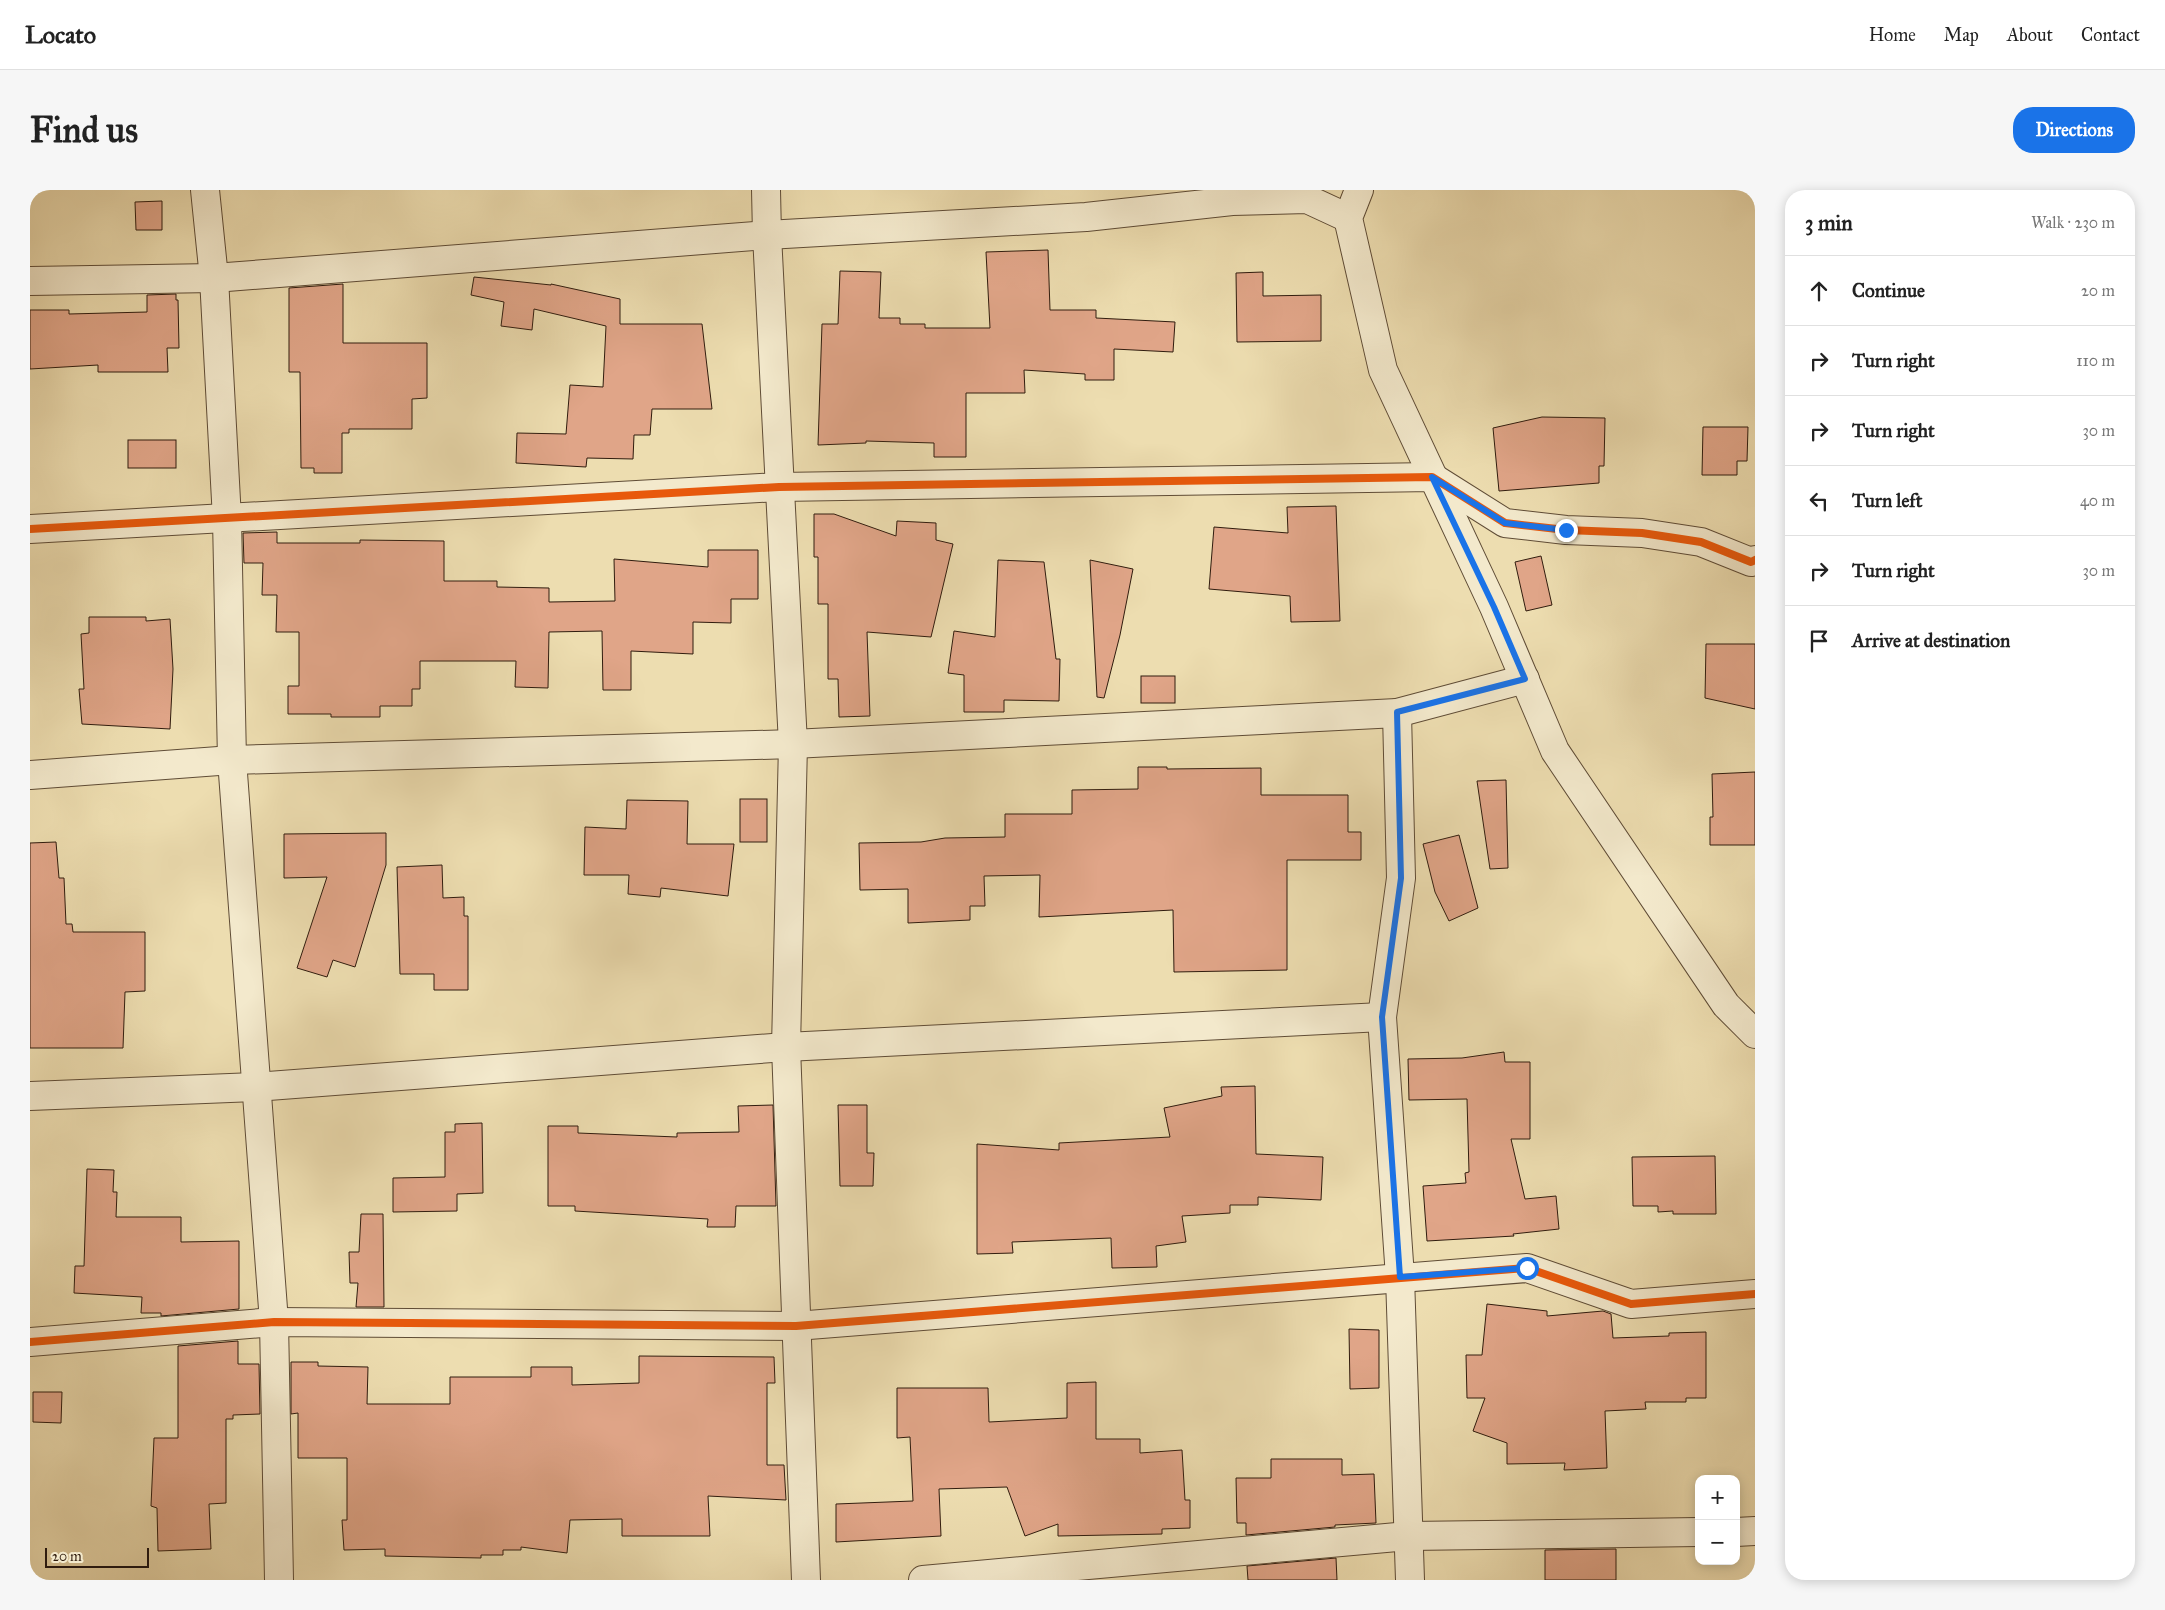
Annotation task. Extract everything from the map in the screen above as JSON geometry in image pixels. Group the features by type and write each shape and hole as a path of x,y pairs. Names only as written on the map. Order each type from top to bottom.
{"street":[{"path":"205,190 214,278 227,519 232,760 274,1322 278,1580"},
{"path":"766,190 793,744 786,1047 806,1580"},
{"path":"1359,190 1348,218 1383,370 1494,607 1555,751 1726,1005 1755,1034"},
{"path":"30,281 214,278 767,235 1086,217 1232,201 1307,198 1348,218"},
{"path":"30,528 227,519 779,487 1432,477 1505,523 1566,530 1642,533 1701,542 1751,562 1755,560"},
{"path":"30,775 232,760 793,744 1397,712 1525,679"},
{"path":"1397,712 1401,878 1382,1017 1400,1277 1410,1580"},
{"path":"30,1096 255,1087 786,1047 1382,1017"},
{"path":"30,1342 274,1322 796,1326 1527,1268 1631,1304 1755,1294"},
{"path":"1740,1532 1755,1531"},
{"path":"923,1580 1408,1536 1695,1532"}],"building":[{"path":"162,201 162,230 136,230 135,202"},
{"path":"1048,250 1050,310 1096,310 1096,318 1175,322 1173,352 1114,349 1114,380 1085,380 1085,374 1024,370 1025,393 966,393 966,457 934,457 934,443 866,441 866,443 818,445 822,324 838,324 840,271 881,272 879,318 900,318 900,324 925,324 925,328 990,328 986,252"},
{"path":"1263,272 1263,296 1321,295 1321,341 1237,342 1236,273"},
{"path":"474,277 551,284 620,299 620,324 702,324 712,409 652,409 650,435 634,435 633,459 587,458 586,467 516,463 517,433 566,434 570,385 603,387 606,326 534,309 532,330 501,326 504,302 471,295"},
{"path":"343,284 343,343 427,343 427,398 412,399 412,429 349,429 349,433 342,433 342,473 314,473 314,468 301,468 300,372 289,372 289,288"},
{"path":"176,294 176,300 178,300 179,348 167,348 168,372 98,372 98,365 30,369 30,310 69,310 69,314 147,312 147,295"},
{"path":"1542,417 1605,418 1604,466 1599,466 1599,483 1499,491 1493,428"},
{"path":"1703,427 1748,427 1747,461 1737,461 1737,475 1702,475"},
{"path":"128,440 176,440 176,468 128,468"},
{"path":"1336,506 1340,621 1291,622 1290,596 1209,589 1214,527 1288,533 1287,507"},
{"path":"814,514 834,514 896,536 897,521 936,523 936,540 953,544 931,637 867,632 870,716 839,717 838,679 828,679 828,604 818,604 818,557 814,557"},
{"path":"277,532 277,543 360,543 360,540 444,541 444,581 497,581 497,587 549,588 549,602 615,601 614,559 708,567 708,550 758,550 758,599 731,599 731,623 693,622 693,654 631,651 631,690 603,690 602,631 549,632 548,688 515,687 516,661 420,661 420,689 412,689 412,706 380,706 380,717 331,717 331,714 288,714 288,686 299,686 299,632 276,632 277,595 262,595 263,563 244,563 243,533"},
{"path":"1541,556 1552,605 1526,611 1515,562"},
{"path":"998,560 1044,562 1056,659 1060,659 1059,701 1004,700 1004,712 964,712 964,675 948,673 954,631 995,637"},
{"path":"1090,560 1133,569 1120,635 1104,698 1097,697"},
{"path":"89,617 146,617 146,621 170,619 173,669 170,729 82,724 79,689 84,689 81,634 89,633"},
{"path":"1706,644 1755,644 1755,709 1705,698"},
{"path":"1141,676 1175,676 1175,703 1141,703"},
{"path":"1138,767 1167,767 1167,769 1261,768 1261,795 1348,795 1348,832 1361,832 1361,860 1287,860 1287,970 1174,972 1173,910 1039,917 1040,875 984,876 985,906 970,906 970,920 908,923 908,889 860,890 859,843 921,842 945,838 1005,837 1005,814 1072,814 1072,790 1138,789"},
{"path":"1755,772 1755,845 1710,845 1710,817 1713,817 1712,774"},
{"path":"1506,780 1508,868 1490,869 1477,781"},
{"path":"740,799 767,799 767,842 740,842"},
{"path":"627,800 688,801 687,844 734,844 728,896 661,888 660,897 628,894 629,875 584,875 585,827 626,829"},
{"path":"386,833 386,865 355,967 333,960 327,977 297,968 327,877 284,878 284,834"},
{"path":"1459,835 1478,908 1449,921 1435,892 1423,844"},
{"path":"56,842 59,878 64,878 66,924 72,924 73,932 145,932 145,991 125,992 123,1048 30,1048 30,843"},
{"path":"442,865 443,898 464,897 464,916 468,916 468,990 434,990 434,974 400,974 397,867"},
{"path":"1504,1052 1505,1062 1530,1062 1530,1139 1511,1139 1525,1199 1556,1196 1559,1229 1513,1234 1514,1236 1427,1241 1423,1186 1466,1183 1465,1173 1469,1172 1467,1099 1409,1100 1408,1059 1462,1058"},
{"path":"1255,1086 1256,1154 1323,1157 1321,1200 1258,1197 1258,1205 1230,1205 1230,1213 1182,1216 1186,1242 1156,1246 1157,1267 1112,1268 1111,1238 1012,1242 1013,1253 977,1254 977,1144 1059,1150 1059,1143 1170,1137 1164,1108 1222,1096 1221,1087"},
{"path":"773,1105 776,1206 736,1206 735,1227 707,1227 708,1219 575,1211 575,1206 548,1206 548,1126 578,1126 578,1133 677,1137 677,1133 739,1132 738,1106"},
{"path":"838,1105 867,1105 867,1153 874,1153 873,1186 840,1186"},
{"path":"482,1123 483,1193 457,1194 457,1211 393,1212 393,1178 445,1177 445,1132 455,1132 455,1124"},
{"path":"1715,1156 1716,1214 1673,1214 1673,1211 1658,1212 1658,1206 1633,1206 1632,1157"},
{"path":"87,1169 114,1170 113,1192 117,1192 116,1217 181,1217 181,1242 239,1241 239,1309 161,1316 161,1313 141,1313 142,1297 74,1293 75,1266 84,1266"},
{"path":"361,1214 383,1214 384,1307 356,1307 358,1283 350,1283 349,1252 359,1252"},
{"path":"1487,1304 1547,1311 1547,1316 1603,1311 1611,1314 1613,1338 1669,1336 1669,1333 1706,1332 1706,1398 1686,1398 1686,1402 1645,1402 1646,1409 1605,1411 1607,1468 1564,1470 1565,1463 1507,1464 1507,1443 1473,1431 1485,1398 1467,1398 1466,1355 1482,1355"},
{"path":"1349,1329 1379,1330 1379,1388 1350,1389"},
{"path":"238,1341 238,1364 259,1364 260,1414 233,1415 233,1419 226,1419 226,1503 209,1504 211,1549 158,1551 157,1508 151,1506 154,1438 178,1438 178,1346"},
{"path":"639,1356 774,1357 775,1383 767,1383 767,1465 784,1465 786,1500 708,1496 710,1536 622,1536 622,1519 570,1520 567,1553 521,1547 521,1550 503,1550 503,1555 481,1555 481,1558 385,1556 385,1549 344,1550 342,1520 347,1520 347,1458 298,1458 298,1413 291,1414 291,1362 318,1362 318,1366 368,1367 367,1404 450,1404 450,1377 531,1377 531,1367 572,1367 572,1385 639,1383"},
{"path":"1096,1382 1096,1439 1140,1439 1140,1453 1182,1450 1185,1500 1190,1500 1190,1528 1162,1529 1162,1534 1058,1536 1058,1524 1025,1536 1007,1487 939,1489 941,1536 836,1542 836,1504 913,1501 910,1437 897,1438 897,1388 988,1388 989,1422 1067,1418 1067,1383"},
{"path":"33,1392 62,1392 61,1423 33,1422"},
{"path":"1271,1459 1342,1459 1342,1475 1374,1474 1376,1523 1335,1525 1335,1527 1246,1535 1246,1523 1237,1523 1236,1478 1271,1478"},
{"path":"1616,1549 1616,1580 1545,1580 1545,1550"},
{"path":"1336,1558 1337,1580 1248,1580 1247,1566"}],"cycle path":[{"path":"30,529 779,487 1432,477 1505,523 1566,530 1642,533 1701,542 1751,562 1755,560"},
{"path":"30,1342 274,1322 796,1326 1527,1268 1631,1304 1755,1294"}],"route":[{"path":"1527,1268 1400,1277 1382,1017 1401,878 1397,712 1525,679 1494,607 1432,477 1505,523 1566,530"}]}
